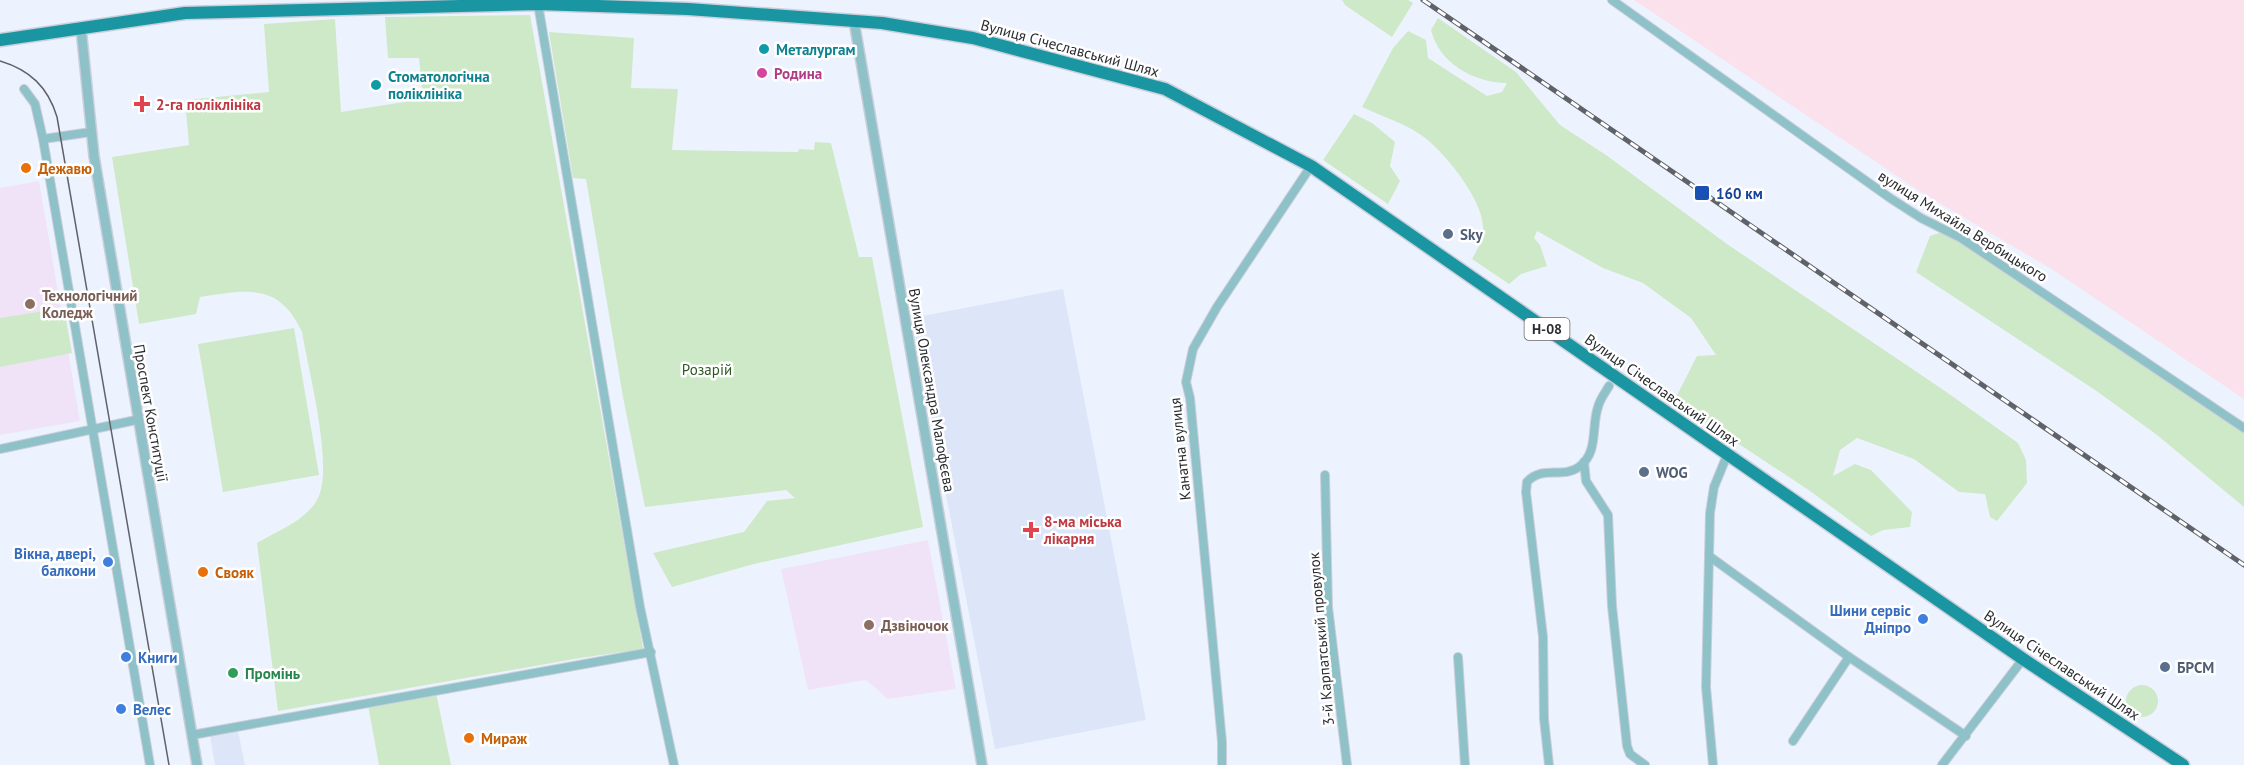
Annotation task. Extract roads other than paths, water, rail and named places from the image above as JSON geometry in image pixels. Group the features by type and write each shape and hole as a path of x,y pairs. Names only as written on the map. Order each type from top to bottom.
{"main road":[{"name":"Вулиця Січеславський Шлях","path":"0,40 185,13 538,4 688,9 854,21 973,38 1135,79 1193,102 1311,166 2023,658 2182,765"}],"street":[{"name":"вулиця Михайла Вербицького","path":"1612,0 1890,198 1921,218 1961,238 2244,428"},
{"path":"538,4 640,607 674,765"},
{"name":"Вулиця Олександра Малофєєва","path":"854,21 982,765"},
{"name":"Проспект Конституції","path":"81,28 91,132 136,420 197,765"},
{"path":"24,89 35,104 43,139 150,765"},
{"path":"43,139 91,132"},
{"name":"Канатна вулиця","path":"1222,765 1222,742 1190,398 1186,382 1193,349 1208,322 1311,166"},
{"path":"1549,765 1544,719 1543,636 1526,492 1527,482 1541,472 1573,470 1584,462 1594,443 1597,408 1609,386"},
{"path":"0,449 136,420"},
{"path":"1713,765 1706,687 1710,513 1714,487 1728,453"},
{"path":"1584,462 1586,481 1608,515 1612,606 1627,746 1630,754 1645,765"},
{"name":"3-й Карпатський провулок","path":"1325,475 1328,607 1347,765"},
{"path":"1709,556 1849,657 1965,736"},
{"path":"192,735 651,652"},
{"path":"1458,657 1465,765"},
{"path":"1793,741 1849,657"},
{"path":"1942,765 2023,658"}],"tram line":[{"path":"0,61 20,69 36,81 49,97 57,117 169,765"}],"railway":[{"path":"1423,0 2244,565"}],"place":[{"name":"Металургам","path":"764,49"},
{"name":"Родина","path":"762,73"},
{"name":"Стоматологічна поліклініка","path":"376,85"},
{"name":"2-га поліклініка","path":"142,104"},
{"name":"Дежавю","path":"26,168"},
{"name":"160 км","path":"1702,193"},
{"name":"Sky","path":"1448,234"},
{"name":"Технологічний Коледж","path":"30,304"},
{"name":"WOG","path":"1644,472"},
{"name":"8-ма міська лікарня","path":"1031,530"},
{"name":"Вікна, двері, балкони","path":"108,562"},
{"name":"Свояк","path":"203,572"},
{"name":"Шини сервіс Дніпро","path":"1923,619"},
{"name":"Дзвіночок","path":"869,625"},
{"name":"Книги","path":"126,657"},
{"name":"БРСМ","path":"2165,667"},
{"name":"Промінь","path":"233,673"},
{"name":"Велес","path":"121,709"},
{"name":"Мираж","path":"469,738"}],"park label":[{"name":"Розарій","path":"707,369"}]}
